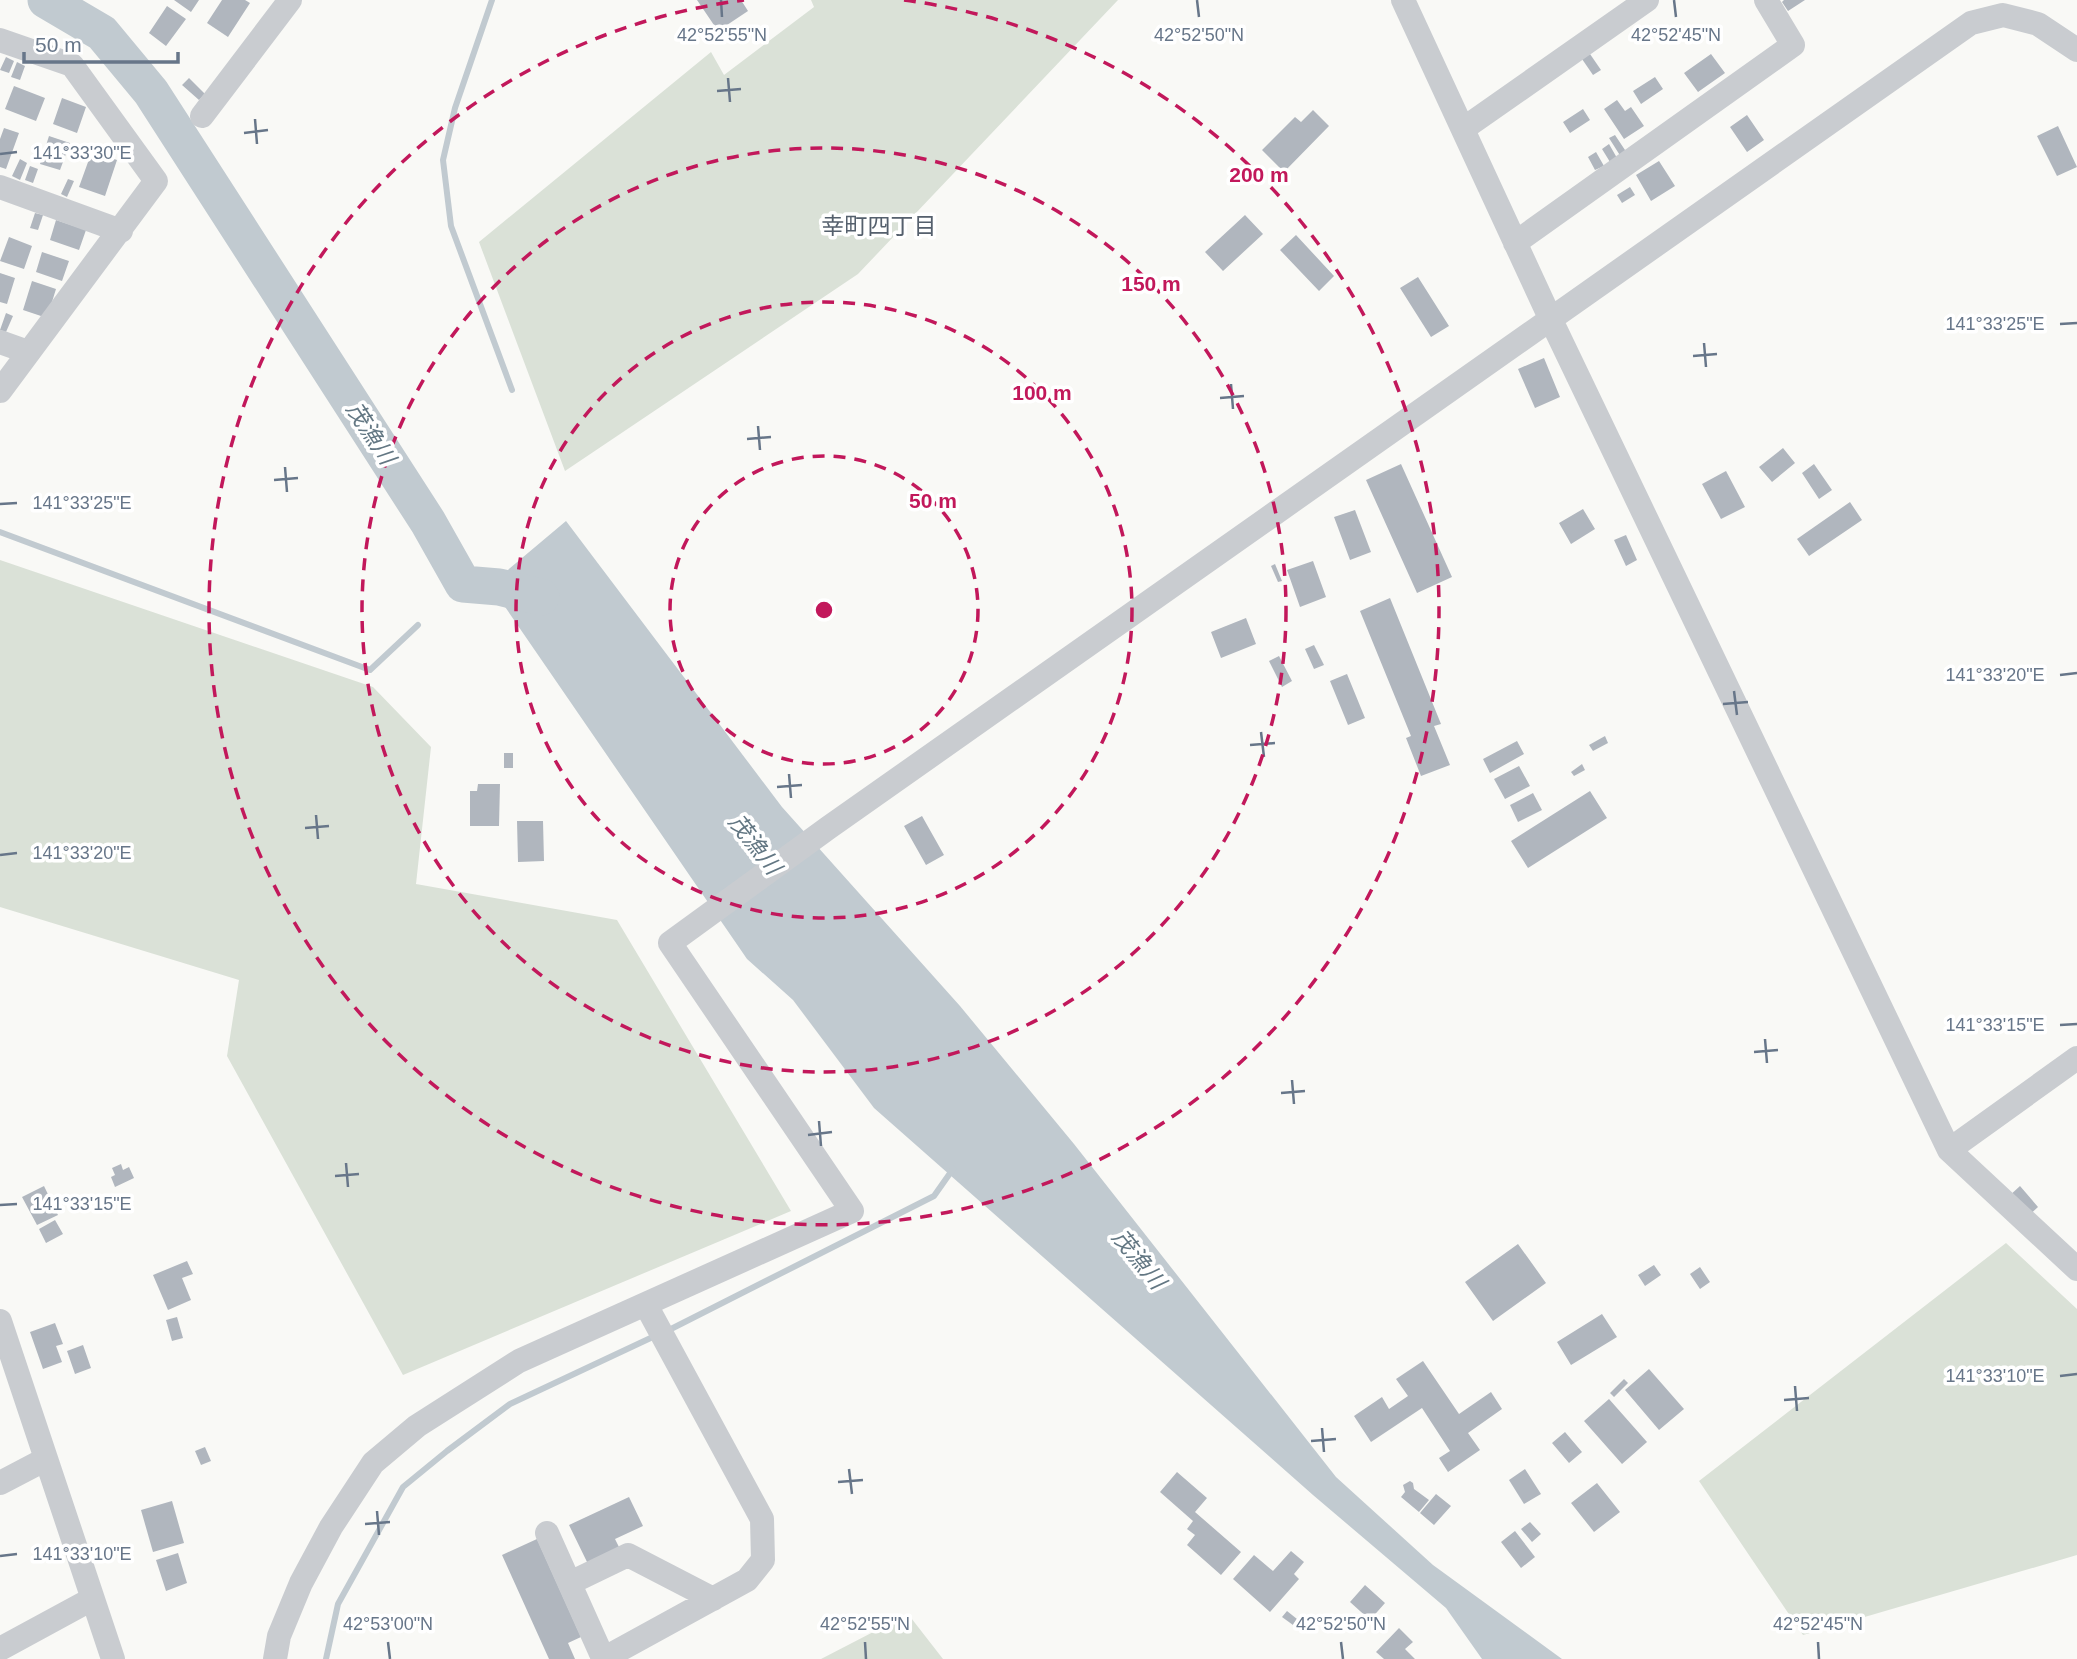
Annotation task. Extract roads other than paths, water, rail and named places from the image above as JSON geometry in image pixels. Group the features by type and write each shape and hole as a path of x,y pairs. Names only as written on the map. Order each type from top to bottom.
{"street":[{"path":"202,116 290,0"},
{"path":"1463,129 1647,0"},
{"path":"1515,243 1793,45 1766,0"},
{"path":"1415,6 1463,129 1550,320 1950,1150 2077,1269"},
{"path":"275,1659 279,1636 301,1583 331,1527 373,1463 417,1426 519,1361 655,1323 852,1211 670,943 828,828 1971,23 2003,15 2038,24 2077,50"},
{"path":"0,40 72,65 156,181 0,391"},
{"path":"0,187 121,230"},
{"path":"0,342 28,352"},
{"path":"1950,1150 2077,1058"},
{"path":"0,1321 113,1659"},
{"path":"547,1533 603,1658 747,1580 762,1560 762,1519 655,1323"},
{"path":"0,1483 46,1459"},
{"path":"570,1583 628,1555 713,1599"},
{"path":"0,1649 92,1599"}],"water":[{"path":"566,521 782,807 960,1006 1074,1144 1336,1477 1433,1565 1562,1659 1482,1659 1446,1608 1313,1495 874,1108 793,1000 747,959 490,585"}],"waterway":[{"name":"茂漁川","path":"46,0 102,33 151,92 428,522 463,584 499,587 541,597"},
{"path":"492,0 455,108 443,160 451,226 512,390"},
{"path":"0,532 370,670 418,625"},
{"path":"667,1331 934,1196 953,1169"},
{"path":"326,1659 338,1604 403,1487 510,1404 657,1335"}],"district":[{"name":"幸町四丁目","path":"879,226"}]}
